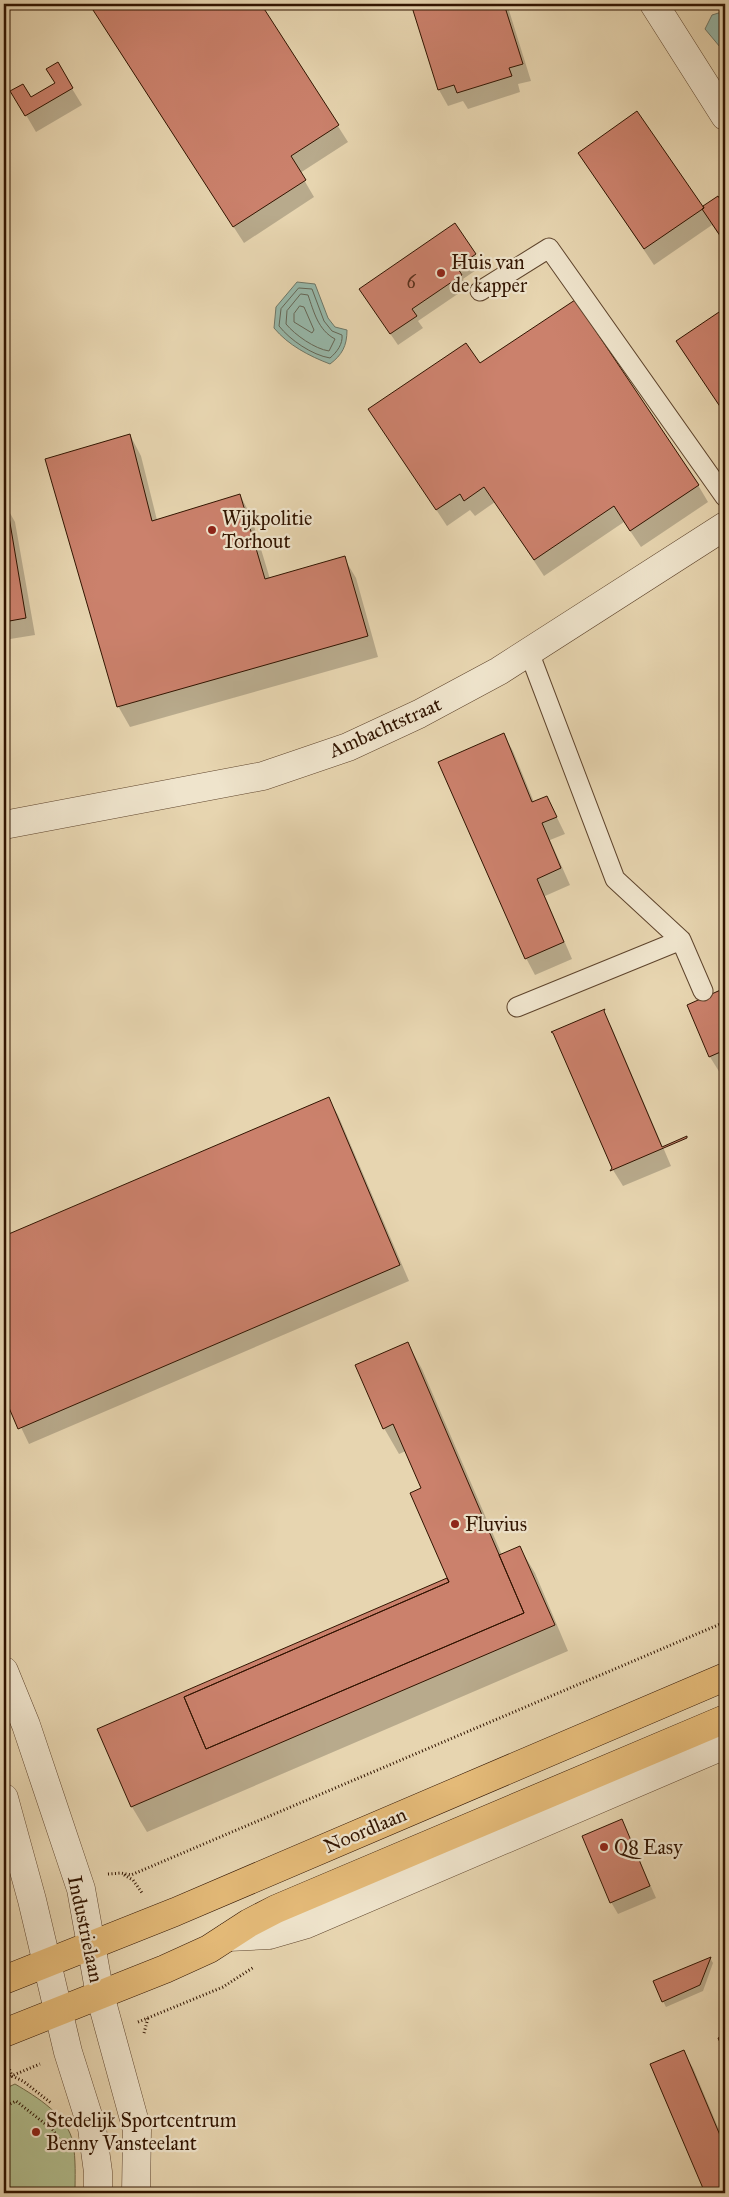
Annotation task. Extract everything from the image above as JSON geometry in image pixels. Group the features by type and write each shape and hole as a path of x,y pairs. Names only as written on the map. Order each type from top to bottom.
{"main road":[{"name":"Noordlaan","path":"4,1980 91,1946 725,1677"},
{"name":"Noordlaan","path":"4,2033 200,1953 276,1909 340,1881 725,1719"}],"street":[{"path":"654,4 725,116"},
{"name":"Ambachtstraat","path":"4,825 263,776 348,747 419,714 499,671 725,526"},
{"name":"Industrielaan","path":"4,1670 26,1726 81,1889 100,1995 137,2130 136,2193"},
{"name":"Noordlaan","path":"228,1937 269,1935 307,1924 725,1745"},
{"path":"4,1798 48,1963 68,2052 92,2128 98,2172 98,2193"}],"lane":[{"path":"480,291 549,248 725,497"},
{"path":"529,652 615,879 681,940 703,992"},
{"path":"517,1007 681,940"}],"path":[{"path":"121,1872 131,1875 725,1622"},
{"path":"4,2079 12,2076"},
{"path":"4,2107 16,2101 53,2130 65,2149"}],"green space":[{"name":"Stedelijk Sportcentrum Benny Vansteelant","path":"15,2084 50,2108 65,2124 70,2133 75,2156 75,2193 4,2193 4,2089"}],"water":[{"path":"725,11 725,53 705,29 712,15"},
{"path":"297,282 315,284 328,318 335,327 347,330 343,350 330,364 299,349 274,328 276,307"}],"building":[{"path":"103,4 261,4 339,125 291,156 306,180 233,227 93,10"},
{"path":"411,4 504,4 523,64 509,68 512,76 457,93 454,85 438,90"},
{"path":"58,62 73,88 25,116 10,91 23,84 31,97 55,83 46,69"},
{"path":"637,111 704,208 644,249 578,153"},
{"path":"718,196 725,207 725,243 702,209 704,208 703,206"},
{"path":"455,223 476,254 457,267 462,275 412,309 417,316 390,334 359,289"},
{"path":"575,300 699,485 630,531 614,506 534,560 484,487 464,501 460,494 436,510 368,409 466,343 480,363"},
{"path":"725,308 725,414 676,341"},
{"path":"130,434 152,521 240,494 265,579 345,556 368,636 117,707 45,459"},
{"path":"4,505 7,505 26,618 4,622"},
{"path":"504,733 532,802 547,796 557,817 542,823 561,868 537,879 564,942 525,959 438,762"},
{"path":"725,988 725,1050 709,1057 687,1005"},
{"path":"605,1009 604,1011 662,1147 687,1136 687,1138 610,1171 612,1168 551,1032"},
{"path":"329,1097 400,1265 18,1429 4,1396 4,1236"},
{"name":"Fluvius","path":"408,1342 524,1613 206,1749 184,1697 449,1582 410,1493 421,1488 393,1424 383,1429 355,1365"},
{"path":"520,1546 555,1625 131,1807 97,1729 447,1578 449,1582 184,1697 206,1749 524,1613 499,1555"},
{"path":"622,1819 650,1886 610,1903 582,1836"},
{"path":"711,1957 700,1985 662,2002 653,1981"},
{"path":"725,2035 725,2054 718,2038"},
{"path":"684,2050 725,2147 725,2193 705,2193 650,2064"}],"place":[{"name":"Huis van de kapper","path":"441,273"},
{"name":"Wijkpolitie Torhout","path":"212,530"},
{"name":"Fluvius","path":"455,1524"},
{"name":"Q8 Easy","path":"604,1847"},
{"name":"Stedelijk Sportcentrum Benny Vansteelant","path":"36,2132"}]}
